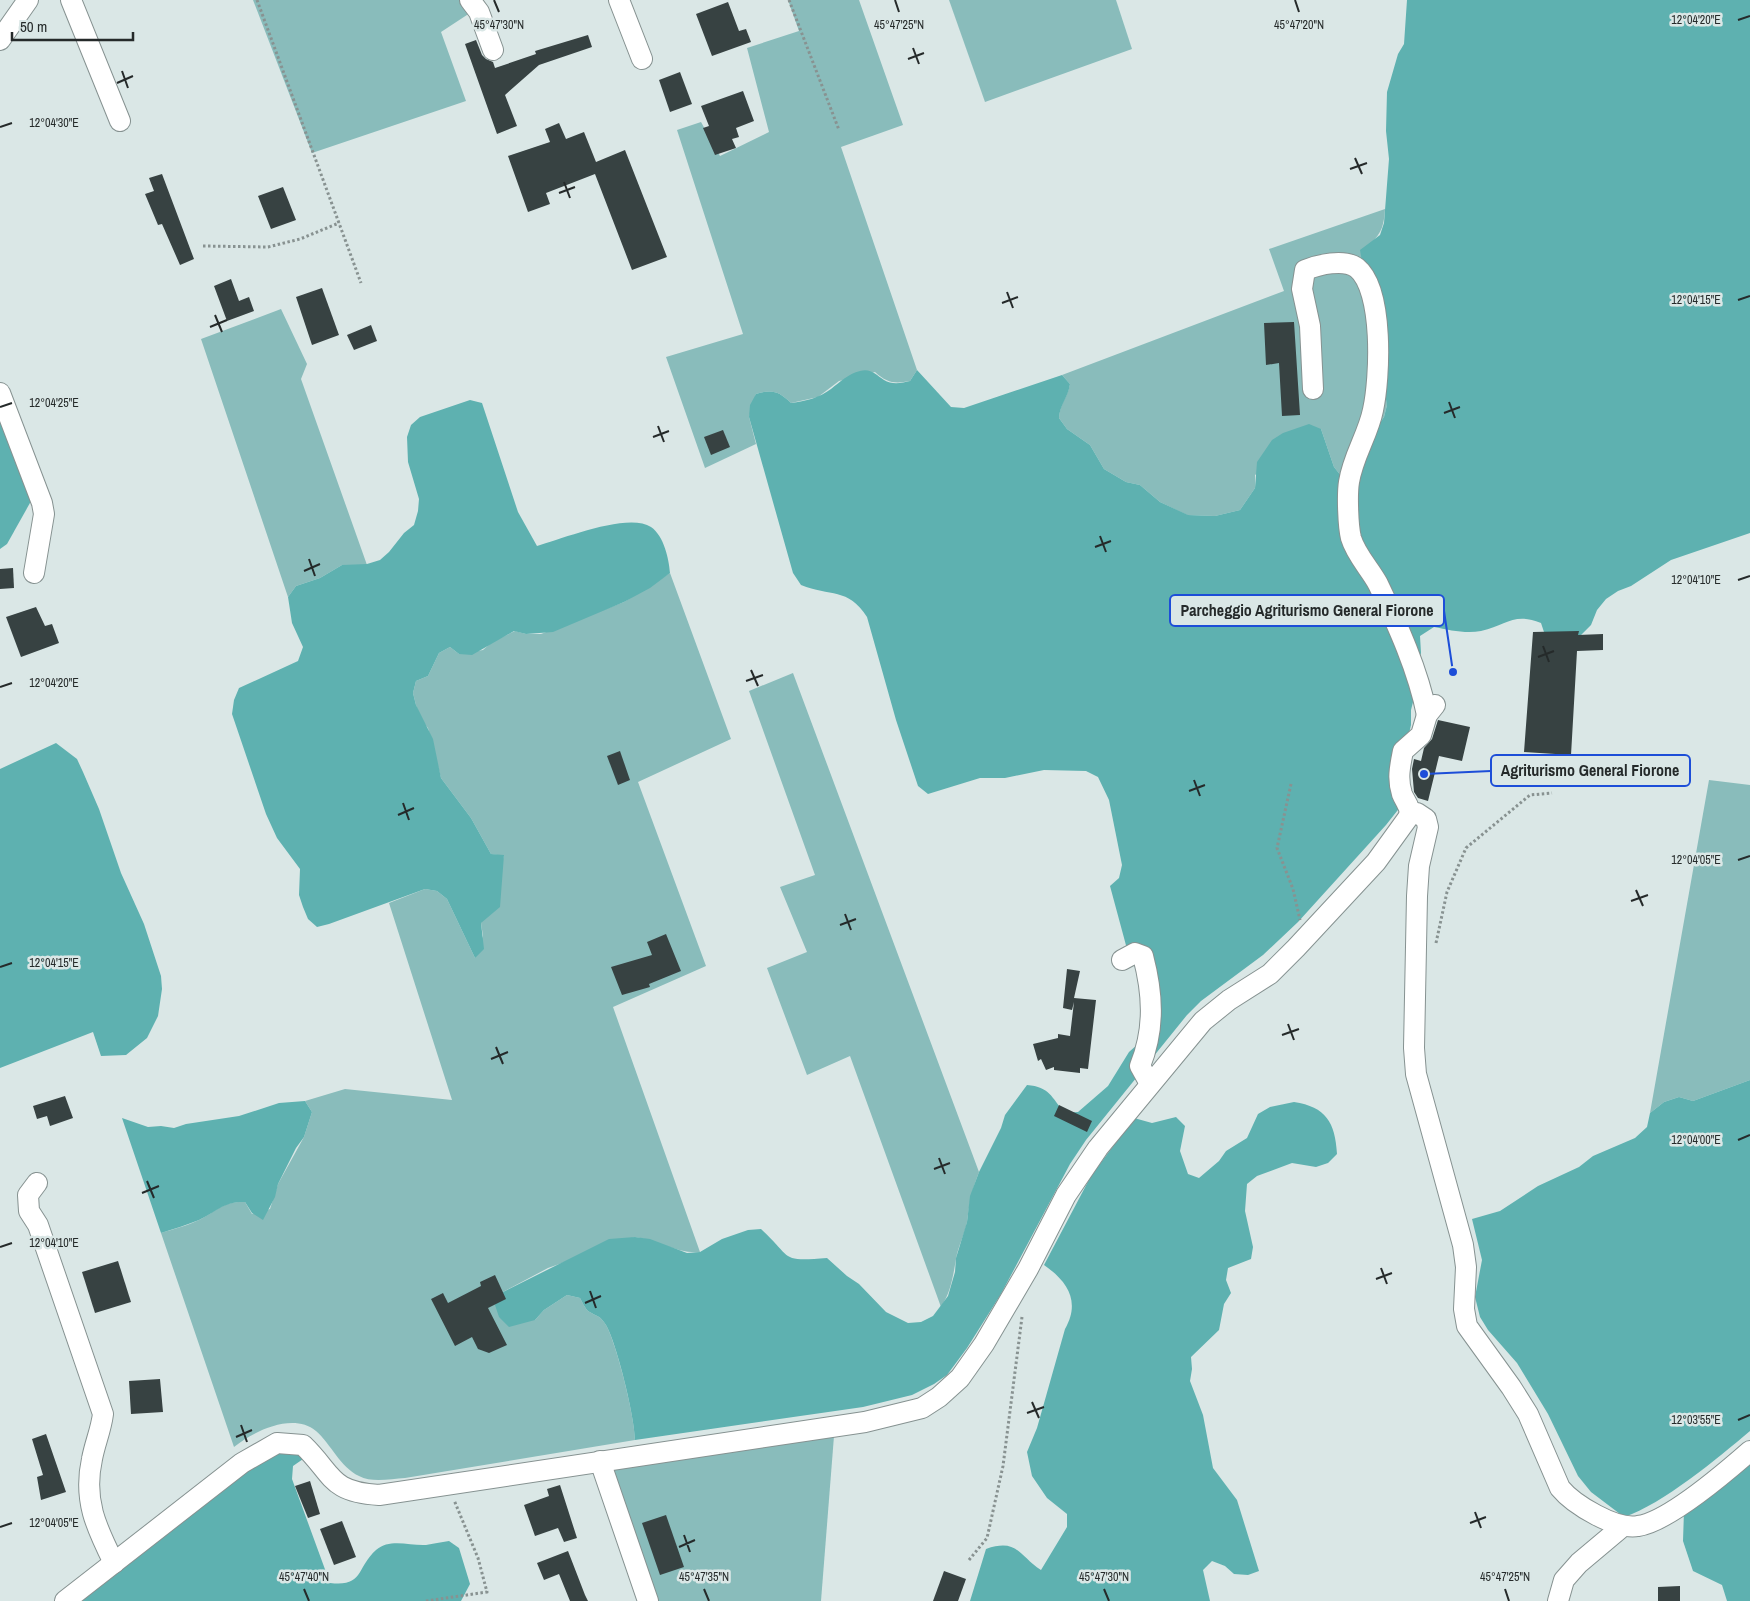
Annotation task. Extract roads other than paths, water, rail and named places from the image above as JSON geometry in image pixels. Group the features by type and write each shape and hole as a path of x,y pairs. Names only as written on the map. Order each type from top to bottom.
{"street":[{"path":"0,40 28,0"},
{"path":"71,0 120,121"},
{"path":"470,0 479,12 493,50"},
{"path":"619,0 642,59"},
{"path":"65,1601 242,1463 277,1443 303,1445 335,1482 345,1490 378,1495 873,1420 922,1408 939,1397 960,1378 984,1344 1082,1169 1203,1021 1229,1000 1270,974 1376,862 1410,815 1410,805 1403,797 1398,781 1403,751 1421,735 1432,709 1384,597 1351,538 1349,484 1352,468 1373,409 1378,352 1371,287 1357,268 1347,263 1316,266 1305,270 1302,289 1310,326 1313,389"},
{"path":"0,393 42,503 44,514 34,573"},
{"path":"1410,815 1417,813 1422,815 1426,819 1428,827 1419,866 1417,896 1414,1048 1416,1074 1463,1245 1466,1268 1464,1309 1467,1326 1511,1386 1528,1414 1560,1488 1574,1501 1609,1521 1623,1526 1638,1526 1672,1511 1750,1451"},
{"path":"1122,960 1135,953 1143,956 1149,977 1153,1014 1147,1049 1140,1066 1150,1084"},
{"path":"37,1183 28,1195 29,1211 38,1225 103,1414 88,1482 89,1505 114,1563"},
{"path":"600,1462 648,1601"},
{"path":"1558,1601 1564,1580 1579,1563 1623,1526"}],"place":[{"name":"Parcheggio Agriturismo General Fiorone","path":"1453,672"},
{"name":"Agriturismo General Fiorone","path":"1424,774"}]}
